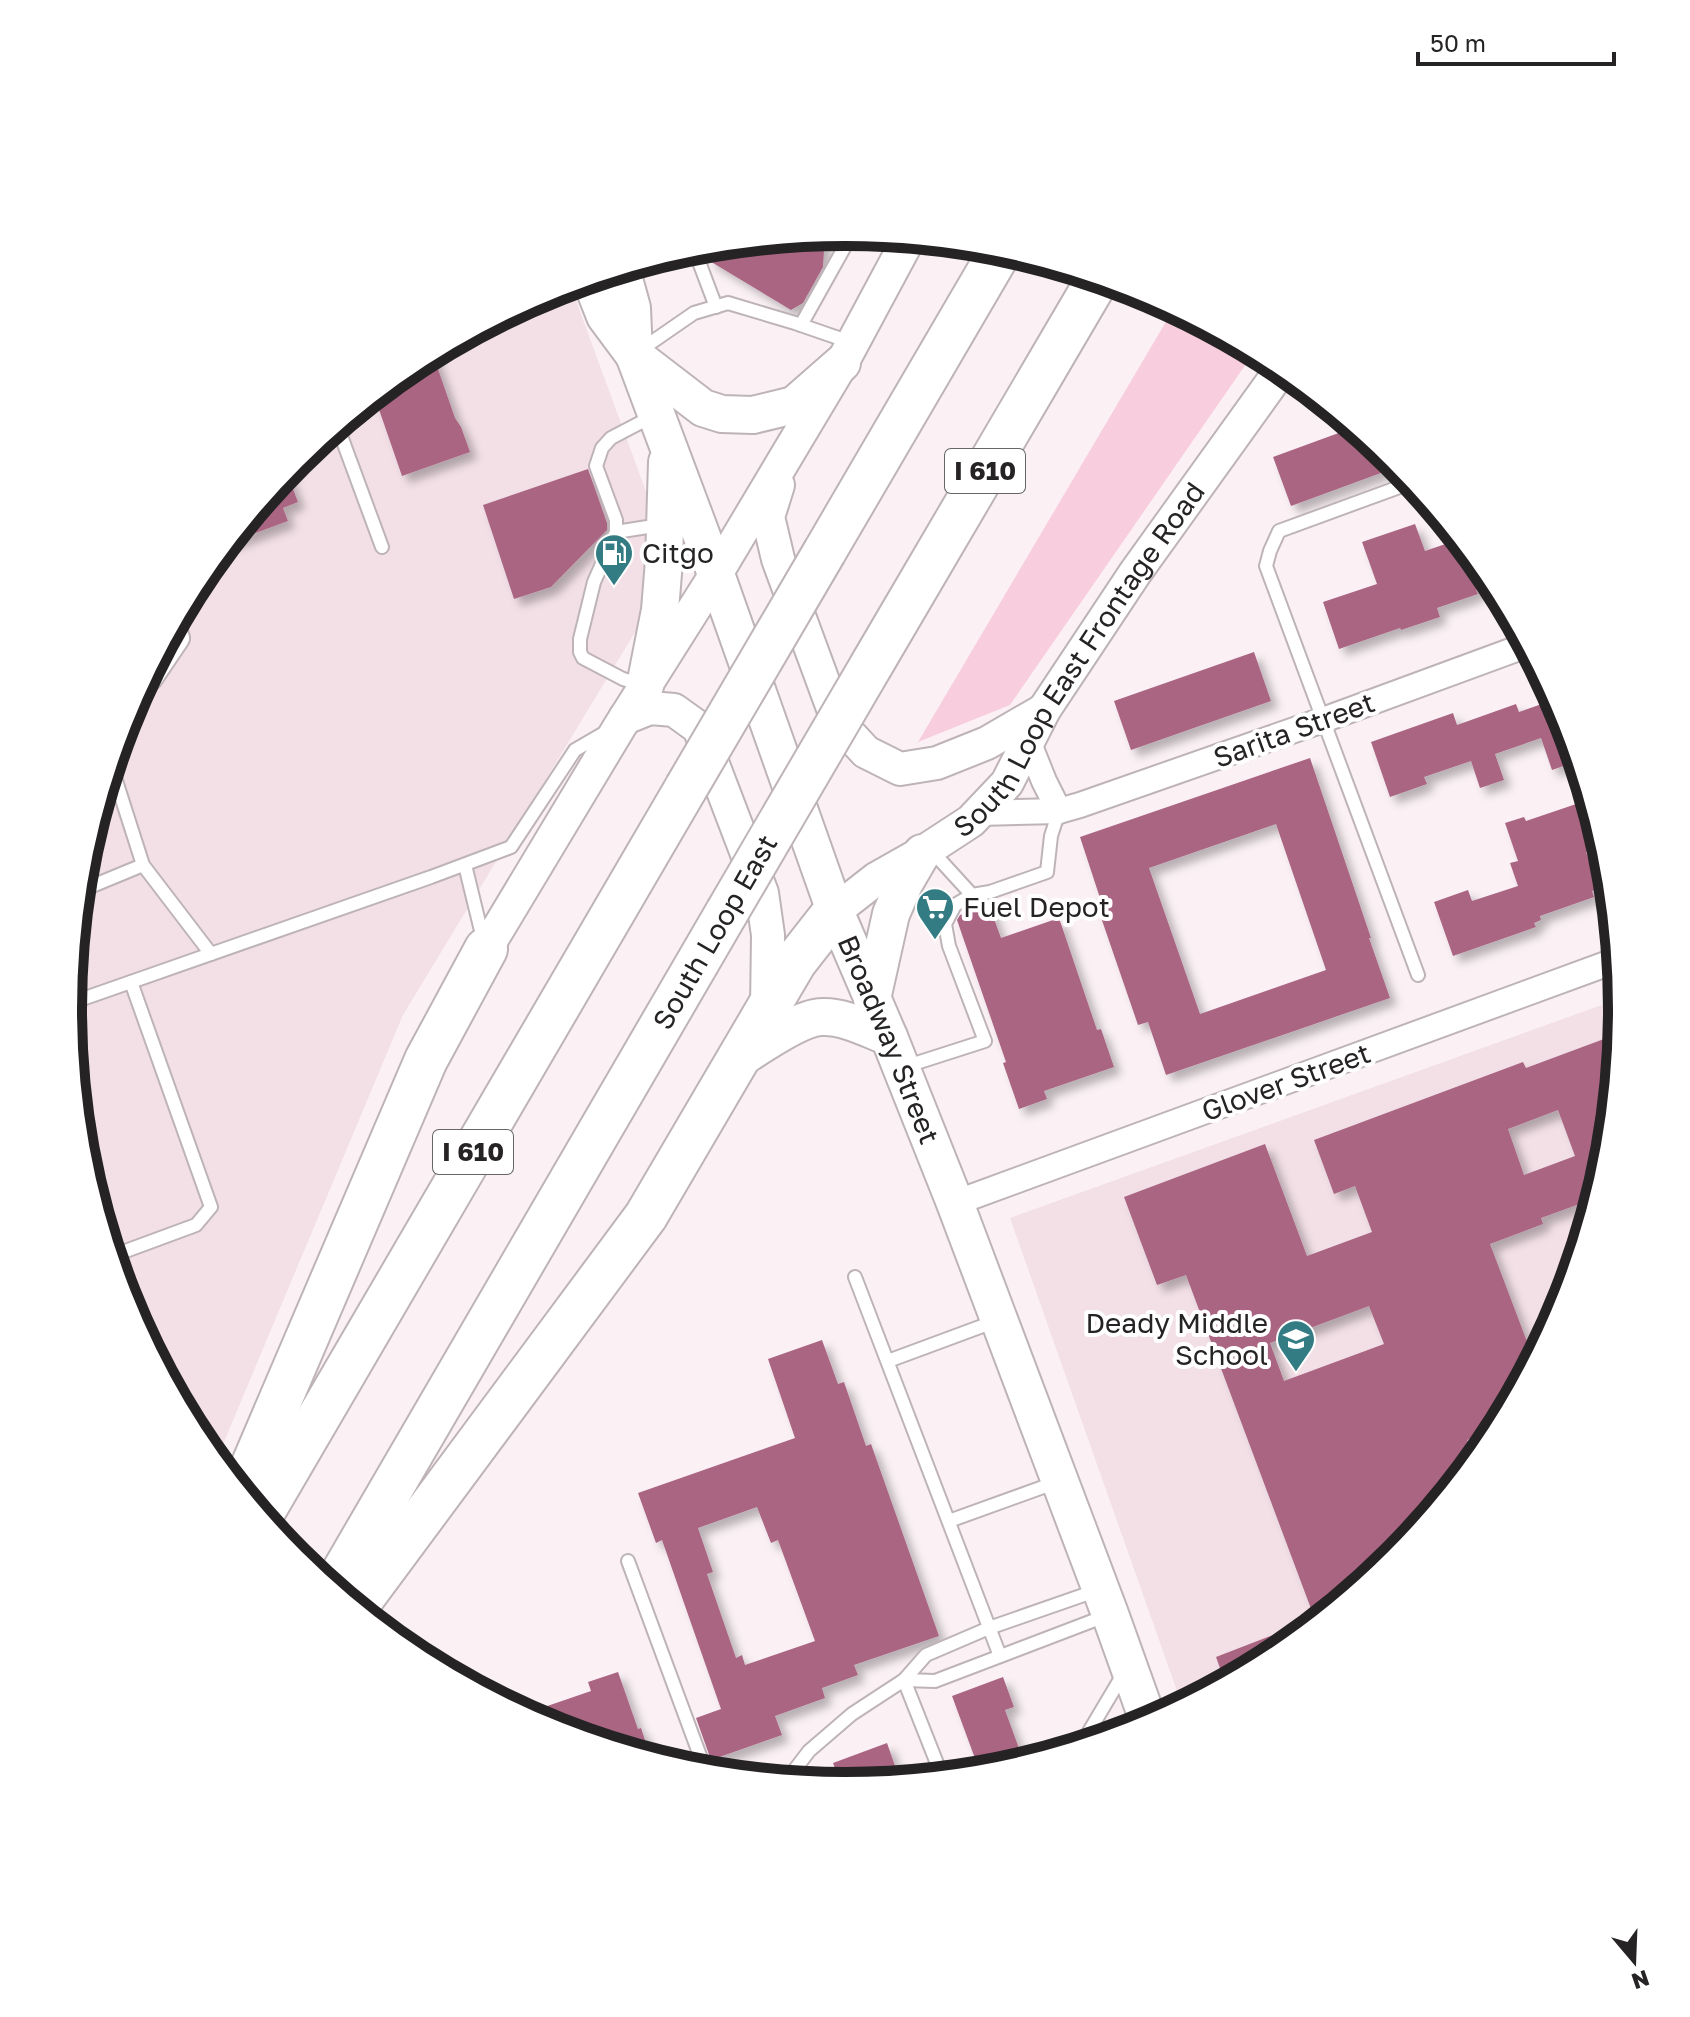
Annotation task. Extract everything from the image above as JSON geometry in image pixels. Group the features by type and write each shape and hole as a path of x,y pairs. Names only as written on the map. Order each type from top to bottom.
{"highway":[{"name":"I 610","path":"267,1506 995,260"},
{"name":"South Loop East","path":"339,1579 1093,287"},
{"path":"362,1599 646,1216 795,962 835,911"},
{"path":"246,1480 426,1060 486,949"}],"main road":[{"path":"486,949 622,722 716,574 847,353 904,248"},
{"name":"Broadway Street","path":"624,279 632,308 634,355"},
{"name":"Broadway Street","path":"594,288 605,316 634,355 716,574 835,911 955,1203 1144,1710"},
{"path":"634,355 703,408 722,414 753,415 794,405 847,353"},
{"name":"South Loop East Frontage Road","path":"835,911 876,879 971,821 1007,783 1044,710 1135,573 1275,378"},
{"path":"645,686 660,610 665,524 662,429"},
{"path":"789,451 768,517 778,559 838,722 866,752 900,769 937,763 987,743 1044,710"},
{"path":"622,722 650,708 674,710 699,728 762,893 768,935 767,1009"},
{"path":"872,999 891,914 904,884 926,850"},
{"path":"738,1060 783,1031 820,1016 848,1021 895,1052"}],"street":[{"name":"Sarita Street","path":"978,813 1059,811 1323,720 1517,649"},
{"path":"1028,741 1059,811"},
{"name":"Glover Street","path":"955,1203 1606,964"}],"lane":[{"path":"801,325 845,246"},
{"path":"698,260 716,307"},
{"path":"634,355 694,313 728,303 801,325 847,353"},
{"path":"645,686 623,679 583,658 580,639 594,582 616,532 616,520 596,466 602,448 611,438 662,429"},
{"path":"341,436 382,547"},
{"path":"1401,486 1279,531 1266,566 1418,975"},
{"path":"616,532 665,524"},
{"path":"82,999 511,847 575,750 622,722"},
{"path":"113,793 143,865 211,954"},
{"path":"895,1052 985,1041 949,946 945,924 955,905 972,895 990,892 1047,872 1051,836 1059,811"},
{"path":"926,850 972,895"},
{"path":"93,886 143,865"},
{"path":"465,865 486,949"},
{"path":"122,1252 196,1225 211,1207 131,982"},
{"path":"855,1277 1000,1656"},
{"path":"888,1361 999,1320"},
{"path":"949,1521 1060,1481"},
{"path":"628,1561 701,1758"},
{"path":"795,1770 809,1751 852,1714 904,1680 926,1655 989,1628 1106,1601"},
{"path":"904,1680 935,1681 1000,1656 1106,1601"},
{"path":"1089,1731 1128,1665"},
{"path":"904,1680 938,1766"}],"shaded area":[{"path":"574,296 674,568 403,1015 222,1447 184,1390 140,1300 108,1206 89,1108 82,1008 84,959 97,860 122,763 140,717 184,627 240,544 305,469 381,403 421,374 508,324"},
{"path":"1168,318 1248,361 1010,705 918,742"},
{"name":"Deady Middle School","path":"1608,1003 1601,1108 1582,1206 1550,1300 1506,1390 1450,1473 1385,1548 1309,1614 1269,1643 1178,1695 1010,1218"}],"building":[{"path":"824,246 823,267 803,303 791,310 708,260 745,252"},
{"path":"436,365 470,452 402,476 378,406"},
{"path":"1343,431 1387,471 1291,506 1273,457"},
{"path":"588,469 607,530 551,587 514,599 483,505"},
{"path":"291,484 298,502 283,508 288,521 246,537"},
{"path":"1415,524 1425,551 1449,543 1481,588 1476,590 1478,594 1437,608 1440,617 1339,649 1323,602 1377,584 1362,542"},
{"path":"1254,652 1271,701 1131,750 1114,701"},
{"path":"1544,703 1568,764 1552,770 1541,738 1495,754 1504,780 1480,788 1471,761 1424,777 1427,784 1390,797 1371,742 1453,713 1457,725 1516,704 1519,712"},
{"path":"1310,758 1390,998 1166,1075 1148,1022 1138,1025 1095,900 1100,898 1080,837","holes":["1276,824 1326,970 1200,1014 1149,868"]},
{"path":"1580,803 1591,850 1586,852 1598,889 1592,891 1594,897 1540,916 1541,920 1534,923 1536,927 1453,956 1434,902 1468,890 1472,901 1518,886 1510,863 1518,861 1505,823 1524,817 1526,821"},
{"path":"989,905 1001,938 1059,918 1097,1030 1101,1029 1114,1067 1044,1091 1047,1099 1019,1109 957,920 960,915"},
{"path":"1607,1038 1601,1108 1583,1203 1541,1218 1543,1224 1490,1244 1529,1346 1479,1432 1467,1440 1469,1446 1419,1512 1385,1548 1312,1611 1186,1275 1157,1285 1124,1197 1265,1144 1307,1256 1372,1232 1355,1186 1334,1194 1314,1140 1523,1062 1526,1068","holes":["1558,1110 1575,1156 1524,1175 1508,1129","1369,1306 1384,1344 1284,1381 1270,1343"]},
{"path":"822,1340 838,1384 844,1382 866,1446 871,1444 939,1636 854,1665 858,1675 822,1688 825,1698 775,1716 782,1735 711,1759 696,1718 721,1709 662,1540 656,1543 638,1493 795,1438 768,1359","holes":["757,1507 771,1543 778,1540 815,1641 745,1665 742,1655 736,1658 707,1574 713,1572 698,1528"]},
{"path":"1288,1629 1221,1672 1216,1657"},
{"path":"618,1672 647,1746 542,1708 591,1691 588,1682"},
{"path":"1003,1677 1014,1707 1005,1710 1020,1751 976,1760 952,1696"},
{"path":"887,1743 896,1770 836,1772 833,1763"}],"place":[{"name":"Citgo","path":"614,587"},
{"name":"Fuel Depot","path":"935,941"},
{"name":"Deady Middle School","path":"1296,1373"}]}
